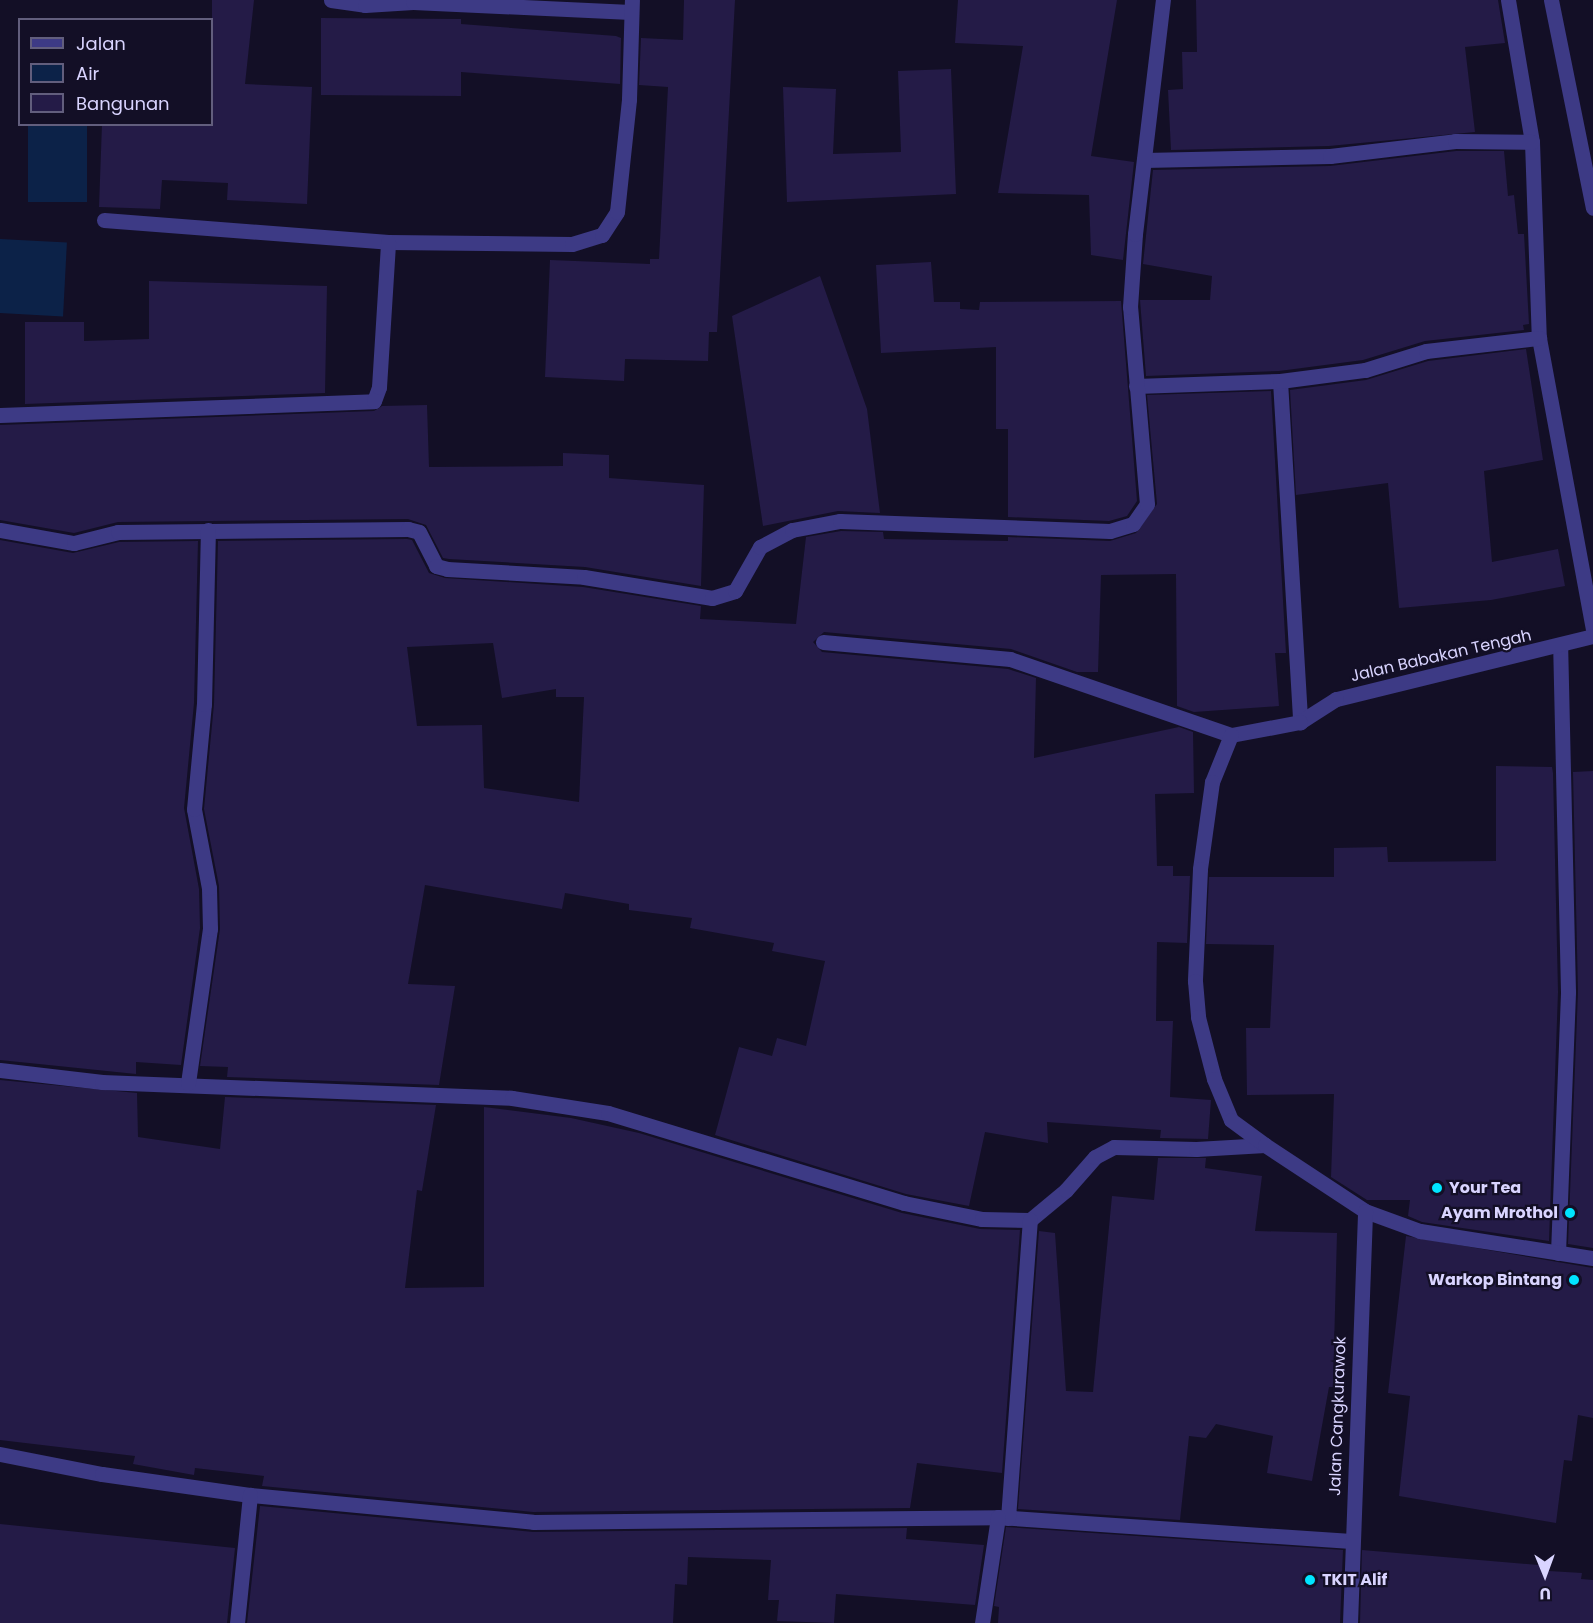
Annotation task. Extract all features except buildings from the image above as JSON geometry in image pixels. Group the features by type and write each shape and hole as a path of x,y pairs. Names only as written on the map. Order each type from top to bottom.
{"street":[{"path":"104,220 388,242 572,244 602,235 617,212 629,99 631,6 413,2 365,5 332,0"},
{"path":"0,530 74,543 118,532 408,529 419,532 436,566 447,569 584,577 712,598 735,591 760,547 792,530 840,521 1110,531 1133,524 1147,504 1130,307 1163,0"},
{"path":"1508,0 1532,142 1539,338 1593,629"},
{"path":"1551,0 1593,208"},
{"path":"1144,160 1330,156 1455,141 1532,142"},
{"path":"0,415 374,401 379,387 388,242"},
{"path":"1136,386 1280,381 1365,370 1426,351 1539,338"},
{"path":"1280,381 1300,722"},
{"path":"188,1083 210,929 209,888 194,809 204,704 208,530"},
{"name":"Jalan Babakan Tengah","path":"1231,735 1300,722 1336,699 1436,672 1560,647 1593,636"},
{"path":"823,642 1010,659 1231,735 1212,782 1200,869 1195,997 1214,1079 1231,1120 1365,1211 1420,1231 1593,1258"},
{"path":"1558,1253 1568,992 1560,647"},
{"path":"0,1070 102,1082 188,1083 512,1098 608,1113 904,1203 982,1219 1030,1220 1066,1190 1095,1157 1114,1147 1196,1149 1266,1145"},
{"name":"Jalan Cangkurawok","path":"1350,1623 1351,1541 1365,1211"},
{"path":"982,1623 1003,1517 1030,1220"},
{"path":"0,1454 102,1474 250,1495 533,1522 1003,1517 1351,1541"},
{"path":"237,1623 250,1495"}],"water":[{"path":"28,126 87,126 87,202 28,202"},
{"path":"0,239 67,243 63,316 0,313"}],"place":[{"name":"Your Tea","path":"1437,1188"},
{"name":"Ayam Mrothol","path":"1570,1213"},
{"name":"Warkop Bintang","path":"1574,1280"},
{"name":"TKIT Alif","path":"1310,1580"}]}
